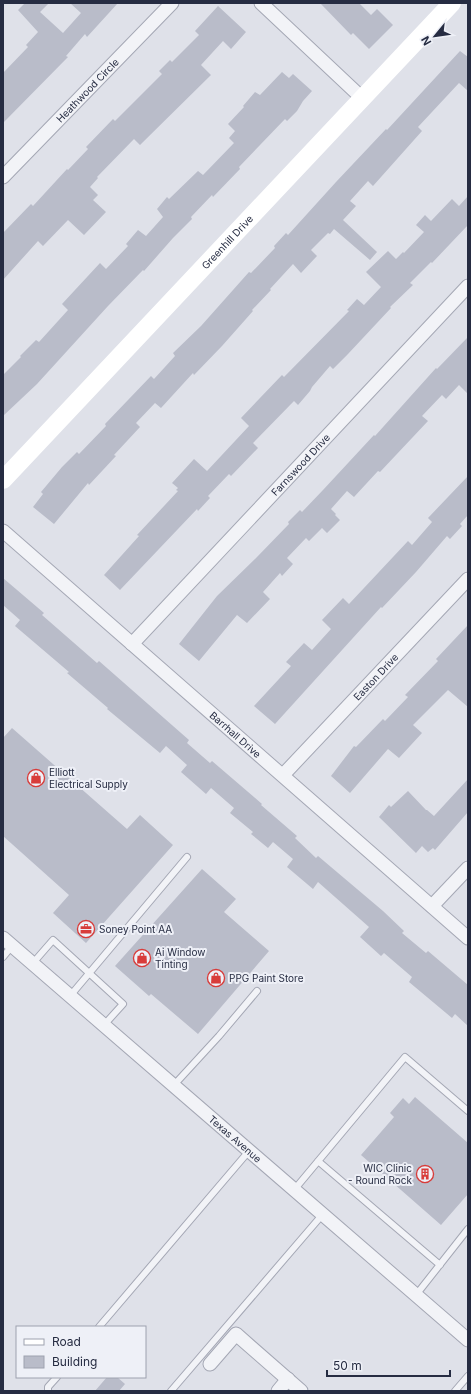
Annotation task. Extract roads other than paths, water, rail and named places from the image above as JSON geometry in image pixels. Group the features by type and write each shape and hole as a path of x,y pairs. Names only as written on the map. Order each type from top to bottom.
{"street":[{"name":"Heathwood Circle","path":"3,177 172,3"},
{"path":"261,3 362,98"},
{"name":"Greenhill Drive","path":"3,480 452,3"},
{"name":"Farnswood Drive","path":"132,644 468,286"},
{"name":"Barrhall Drive","path":"3,531 468,938"},
{"name":"Easton Drive","path":"283,775 468,579"},
{"path":"432,906 468,868"},
{"name":"Texas Avenue","path":"8,942 468,1340"},
{"path":"210,1364 236,1334 301,1391"},
{"path":"278,1391 288,1379"}],"lane":[{"path":"70,996 187,856"},
{"path":"33,963 54,940 123,1004 104,1025"},
{"path":"3,957 8,942"},
{"path":"174,1085 258,991"},
{"path":"294,1190 406,1056 468,1110"},
{"path":"100,1326 250,1151"},
{"path":"318,1161 440,1265"},
{"path":"171,1391 323,1214"},
{"path":"416,1295 468,1229"},
{"path":"455,1391 468,1376"},
{"path":"48,1391 48,1387 56,1378"}],"place":[{"name":"Elliott Electrical Supply","path":"36,778"},
{"name":"Soney Point AA","path":"86,929"},
{"name":"Ai Window Tinting","path":"142,958"},
{"name":"PPG Paint Store","path":"216,978"},
{"name":"WIC Clinic - Round Rock","path":"425,1174"}]}
